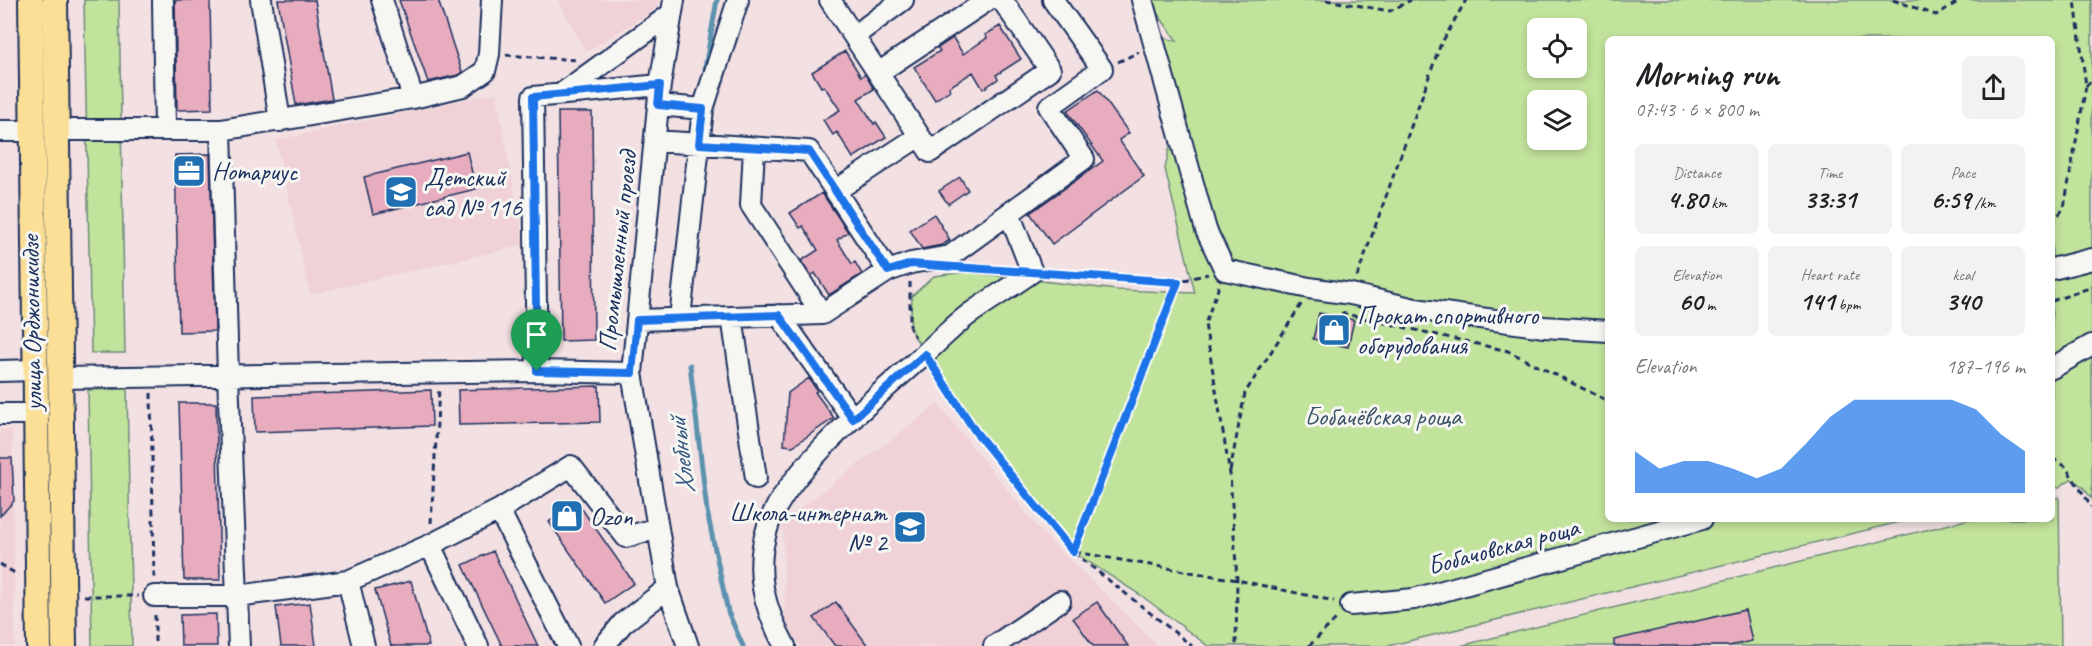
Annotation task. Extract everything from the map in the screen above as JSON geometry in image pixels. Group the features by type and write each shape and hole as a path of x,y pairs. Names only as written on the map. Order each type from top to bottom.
{"main road":[{"name":"улица Орджоникидзе","path":"31,0 39,646"},
{"name":"улица Орджоникидзе","path":"55,0 64,646"}],"street":[{"path":"163,0 165,129"},
{"path":"261,0 280,121"},
{"path":"382,0 413,98"},
{"path":"57,130 220,130 413,98 463,86 485,71 489,54 492,0"},
{"path":"680,318 703,109 738,0"},
{"path":"830,0 930,152 1050,70 1002,0"},
{"path":"854,36 903,0"},
{"path":"878,72 988,0"},
{"path":"637,320 822,314 888,271 950,256 1084,159 1049,107 1102,69 1053,0"},
{"path":"1142,0 1206,230 1224,281 1305,296 1351,294 1415,309 1544,327 1605,331"},
{"path":"561,94 606,62 673,7"},
{"name":"Промышленный проезд","path":"673,7 660,85 632,373 668,588 688,646"},
{"path":"537,371 533,97 660,85"},
{"path":"658,105 703,109"},
{"path":"220,130 239,646"},
{"path":"0,131 33,131"},
{"path":"835,191 918,136"},
{"path":"654,141 809,151 888,271"},
{"path":"754,148 751,205 822,314"},
{"path":"785,646 766,604 760,572 767,526 782,495 811,461 853,419 966,317 1032,272 1009,213"},
{"path":"2055,268 2092,259"},
{"path":"779,315 853,419"},
{"path":"732,317 756,478"},
{"path":"2055,366 2092,345"},
{"path":"0,371 35,370"},
{"path":"60,378 537,371 632,373"},
{"path":"0,414 36,414"},
{"path":"154,596 237,596 348,581 430,545 499,510 571,466 626,537 657,528"},
{"path":"499,510 568,646"},
{"name":"Бобачовская роща","path":"1351,604 1414,599 1691,522"},
{"path":"430,545 478,646"},
{"path":"348,581 364,646"},
{"path":"604,646 623,623 668,588"},
{"path":"994,646 1060,601"}],"path":[{"path":"1326,0 1390,11 1411,0"},
{"path":"1351,294 1440,46 1466,0"},
{"path":"1893,0 1936,15 1960,0"},
{"path":"2055,219 2064,208 2086,86 2075,0"},
{"path":"1102,69 1154,45"},
{"path":"489,54 606,62"},
{"path":"2086,86 2092,80"},
{"path":"911,264 910,329 975,431 1073,552 1192,646"},
{"path":"966,267 1178,282 1224,281 1205,324 1230,474 1237,580 1236,646"},
{"path":"1073,552 1178,282"},
{"path":"2055,300 2092,287"},
{"path":"1230,474 1245,393 1305,296"},
{"path":"1291,301 1305,296"},
{"path":"1336,312 1508,351 1605,400"},
{"path":"430,545 440,372"},
{"path":"151,377 155,646"},
{"path":"2055,460 2065,466 2092,507"},
{"path":"1073,552 1237,580 1351,604"},
{"path":"0,564 18,575"},
{"path":"83,596 154,596"},
{"path":"1309,646 1351,604"}],"shaded area":[{"path":"558,0 658,0 657,8 586,52"},
{"name":"Детский сад № 116","path":"496,93 524,245 310,294 276,140"},
{"name":"Школа-интернат № 2","path":"938,404 1041,532 1158,646 800,646 785,621 783,521"},
{"path":"0,430 12,430 15,646 0,646"}],"green space":[{"path":"84,0 119,0 125,353 91,353"},
{"name":"Бобачёвская роща","path":"1148,0 2092,0 2092,499 2083,487 2071,479 2055,488 2055,36 1605,36 1605,522 1900,522 1388,646 1208,646 1142,596 1073,552 975,431 910,329 912,296 934,276 966,272 1117,290 1195,293 1165,169 1179,103 1161,37 1177,41"},
{"path":"127,389 132,646 92,646 88,390"},
{"path":"2059,497 2061,646 1460,646 1958,522 2055,522 2055,498"}],"building":[{"path":"175,0 210,0 212,109 177,110"},
{"path":"278,0 315,0 332,99 296,105"},
{"path":"399,0 438,0 462,72 428,82"},
{"path":"1000,26 1021,59 996,75 998,79 983,89 973,72 949,87 950,90 935,100 914,67 940,51 938,48 953,38 963,54 987,38 985,35"},
{"path":"845,51 861,77 865,74 874,89 858,99 874,124 876,122 886,137 853,158 837,132 833,135 823,120 840,110 812,72"},
{"path":"1098,90 1129,133 1119,140 1144,176 1052,244 1030,213 1103,161 1067,111"},
{"path":"558,112 592,112 594,340 561,341"},
{"path":"467,152 476,189 373,214 364,177"},
{"path":"210,154 215,331 179,332 175,155"},
{"path":"960,177 968,190 948,204 939,191"},
{"path":"822,193 848,232 837,240 852,264 855,262 862,274 829,295 815,273 811,276 801,261 818,250 803,226 800,228 790,213"},
{"path":"934,214 950,240 942,245 922,249 910,230"},
{"name":"Прокат спортивного оборудования","path":"1319,313 1354,320 1348,347 1313,339"},
{"path":"809,378 817,391 815,392 834,418 793,446 784,445 788,393"},
{"path":"599,386 600,422 459,425 458,390"},
{"path":"431,390 432,426 255,432 254,396"},
{"path":"179,403 216,403 220,580 184,580"},
{"path":"0,458 12,458 14,501 0,516"},
{"path":"577,502 634,583 605,603 549,522"},
{"path":"493,551 538,646 502,646 463,565"},
{"path":"411,581 429,646 391,646 375,590"},
{"path":"836,602 868,646 835,646 814,618"},
{"path":"1097,602 1128,646 1093,646 1073,618"},
{"path":"310,603 316,646 281,646 276,607"},
{"path":"1745,610 1752,641 1729,646 1614,646 1614,640"},
{"path":"216,614 217,646 181,646 180,615"}],"waterway":[{"name":"Хлебный","path":"705,68 717,0"},
{"name":"Хлебный","path":"690,365 707,511 728,612 743,646"}],"place":[{"name":"Нотариус","path":"189,171"},
{"name":"Детский сад № 116","path":"401,192"},
{"name":"Прокат спортивного оборудования","path":"1334,330"},
{"name":"Ozon","path":"567,516"},
{"name":"Школа-интернат № 2","path":"910,527"}],"route":[{"path":"660,85 658,105 703,109 699,144 809,151 888,271 911,264 1178,282 1073,552 975,431 925,354 853,419 779,315 637,320 632,373 537,371 533,97 660,85"}]}
